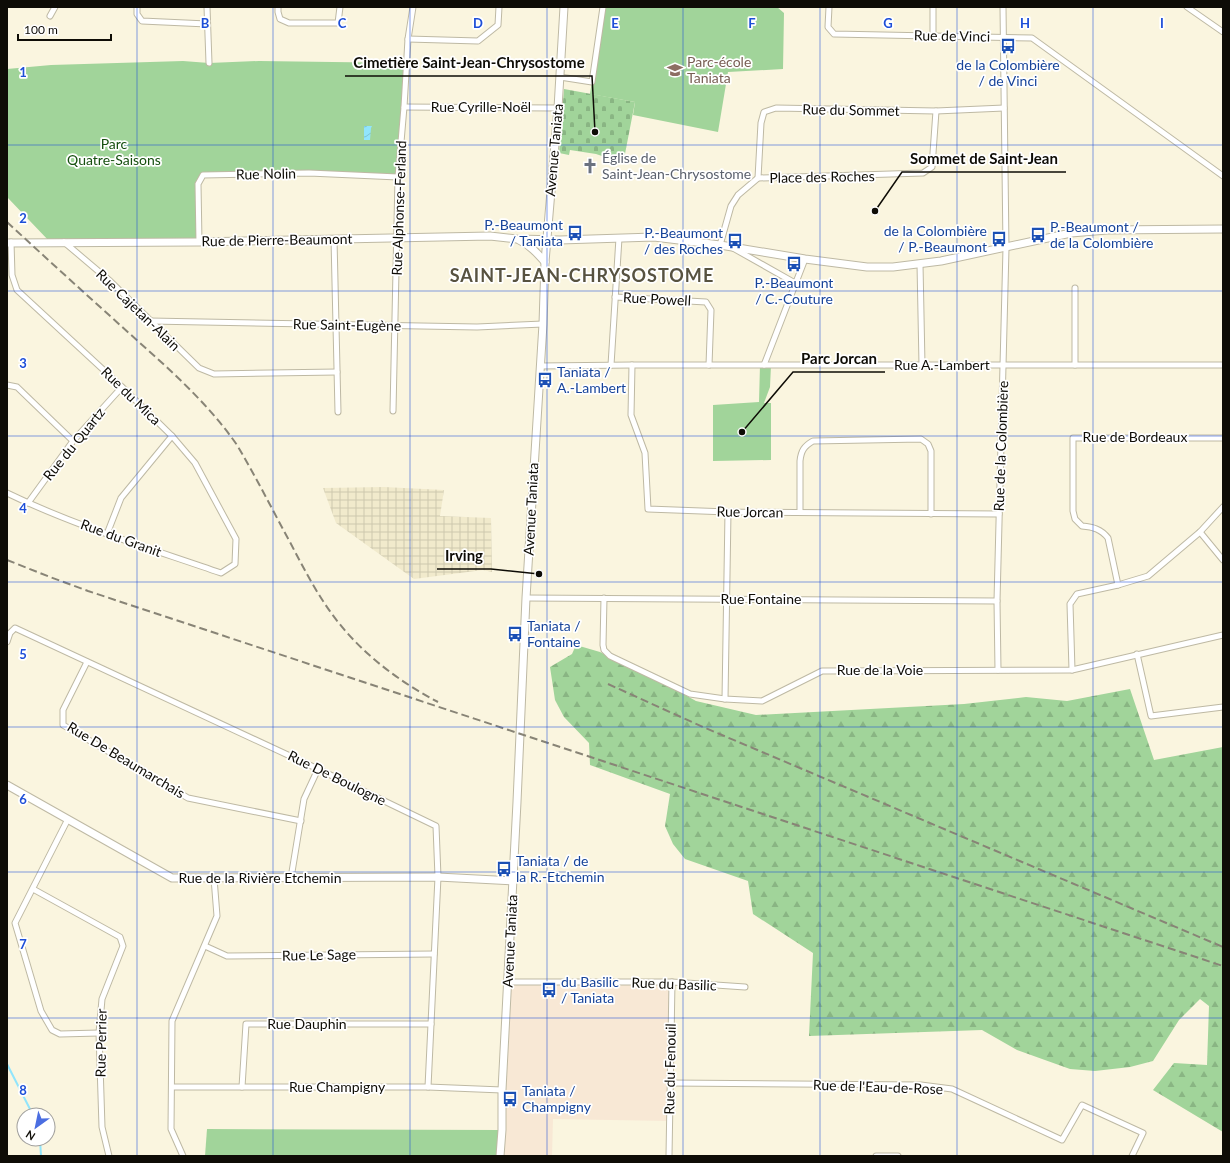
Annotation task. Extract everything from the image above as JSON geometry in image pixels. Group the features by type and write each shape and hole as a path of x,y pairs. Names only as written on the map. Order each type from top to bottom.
{"main road":[{"name":"Avenue Taniata","path":"500,1156 526,598 543,324 546,239 558,108 564,7"},
{"name":"Rue de Pierre-Beaumont","path":"9,242 199,242 334,238 490,236 517,239 560,240 654,237 720,245 805,260 867,267 893,267 920,264 1006,248 1071,233 1100,230 1223,230"},
{"path":"517,239 536,251 545,262"},
{"name":"Rue de la Rivière Etchemin","path":"7,785 172,878 438,877 513,881"}],"street":[{"path":"50,16 55,7"},
{"path":"137,7 138,14 142,21 207,24"},
{"path":"207,7 209,63"},
{"path":"278,7 280,19 289,23 338,22 340,7"},
{"name":"Rue Alphonse-Ferland","path":"393,411 398,177 408,39 413,7"},
{"path":"408,39 478,41 498,25 499,7"},
{"path":"560,77 592,82 603,7"},
{"name":"Rue de Vinci","path":"829,7 828,27 834,34 1032,38 1223,176"},
{"path":"933,7 933,36"},
{"name":"Rue de la Colombière","path":"998,670 997,601 1006,248 1003,7"},
{"path":"1187,7 1223,32"},
{"name":"Rue Cyrille-Noël","path":"404,107 558,108"},
{"name":"Rue du Sommet","path":"758,178 761,123 764,112 776,108 936,111 1004,108"},
{"name":"Place des Roches","path":"720,245 732,206 738,195 758,178 923,173 932,167 936,111"},
{"name":"Rue Nolin","path":"199,242 198,184 203,175 309,174 398,177"},
{"path":"334,238 338,412"},
{"path":"611,365 619,238"},
{"name":"Rue du Mica","path":"9,242 12,275 16,290 122,387 172,436 195,463 236,539 235,564"},
{"name":"Rue Cajetan-Alain","path":"64,242 110,281 199,368 214,374 338,372"},
{"path":"731,247 795,283"},
{"path":"764,365 805,260"},
{"path":"920,264 922,365"},
{"path":"1075,288 1075,365"},
{"name":"Rue Powell","path":"615,297 706,302 711,310 709,365"},
{"name":"Rue Saint-Eugène","path":"150,321 395,326 543,324"},
{"name":"Rue Jorcan","path":"632,365 631,415 645,453 648,509 728,512 999,514"},
{"name":"Rue A.-Lambert","path":"540,366 1223,365"},
{"path":"7,385 17,387 73,441"},
{"name":"Rue du Quartz","path":"28,503 73,441 122,387"},
{"path":"107,534 121,498 172,436"},
{"name":"Rue de Bordeaux","path":"1118,585 1108,538 1103,532 1093,527 1082,526 1075,519 1072,511 1073,438 1223,437"},
{"path":"800,512 800,461 801,454 806,445 813,441 922,439 928,444 931,450 931,514"},
{"name":"Rue du Granit","path":"7,493 28,503 107,534 221,572 235,564"},
{"path":"1072,670 1070,604 1077,594 1118,585 1148,576 1200,532 1223,507"},
{"path":"725,699 728,512"},
{"path":"1200,532 1223,560"},
{"name":"Rue Fontaine","path":"526,598 997,601"},
{"name":"Rue de la Voie","path":"604,598 603,645 604,650 610,656 690,694 725,699 762,701 822,670 1072,670 1223,634"},
{"name":"Rue De Boulogne","path":"7,642 10,633 15,628 318,769 436,826 438,877 428,1087"},
{"path":"1137,654 1151,716 1223,707"},
{"name":"Rue De Beaumarchais","path":"87,662 63,710 63,725 188,798 301,821"},
{"path":"291,878 304,799 318,769"},
{"path":"68,819 15,923 41,1011 52,1030 60,1034 99,1033"},
{"path":"183,1156 171,1129 172,1021 217,916 214,878"},
{"name":"Rue Perrier","path":"33,889 120,937 123,946 102,999 99,1033 102,1127 109,1156"},
{"name":"Rue Le Sage","path":"205,946 227,956 434,954"},
{"name":"Rue du Basilic","path":"508,982 672,982 745,987"},
{"name":"Rue du Fenouil","path":"668,1156 672,982"},
{"name":"Rue Dauphin","path":"242,1087 246,1024 431,1024"},
{"name":"Rue de l'Eau-de-Rose","path":"670,1083 921,1085 952,1089 1062,1140 1082,1104 1143,1134 1132,1156"},
{"name":"Rue Champigny","path":"172,1087 428,1087 502,1090"},
{"path":"876,1156 898,1156"}],"shaded area":[{"path":"384,487 444,490 440,516 491,518 492,572 483,570 414,579 336,523 323,488"},
{"path":"508,982 672,982 669,1121 553,1119 552,1156 500,1156"}],"green space":[{"name":"Parc-école Taniata","path":"603,7 777,7 784,13 783,69 728,72 718,132 633,115 635,102 590,94"},
{"name":"Parc Quatre-Saisons","path":"183,61 209,63 259,61 406,63 398,177 309,173 203,175 198,184 199,242 50,242 7,197 7,69 51,65"},
{"path":"564,89 635,102 624,159 620,162 596,154 570,150 569,155 559,153"},
{"path":"760,365 771,365 770,387 764,403 771,403 771,460 713,461 713,405 759,402"},
{"path":"576,645 600,652 696,701 756,715 964,704 1026,697 1067,701 1130,689 1154,760 1223,747 1223,1132 1153,1090 1174,1063 1207,1065 1209,1006 1200,999 1179,1020 1153,1061 1130,1067 1095,1071 1070,1069 1017,1050 982,1030 809,1036 813,953 753,914 748,881 685,859 673,844 665,826 670,794 590,765 589,743 564,717 555,700 550,667 572,654"},
{"path":"207,1129 502,1130 499,1156 205,1156"}],"water":[{"path":"364,126 372,126 370,140 364,140"}],"waterway":[{"path":"7,1064 29,1107"},
{"path":"40,1147 41,1156"}],"railway":[{"path":"7,222 173,373 213,414 237,445 313,584 338,622 371,657 410,686 438,702"},
{"path":"7,560 88,591 1223,966"},
{"path":"608,684 703,727 1223,947"}],"place":[{"name":"de la Colombière / de Vinci","path":"1008,46"},
{"name":"Parc-école Taniata","path":"675,70"},
{"name":"Cimetière Saint-Jean-Chrysostome","path":"595,132"},
{"name":"Église de Saint-Jean-Chrysostome","path":"590,166"},
{"name":"Sommet de Saint-Jean","path":"875,211"},
{"name":"P.-Beaumont / Taniata","path":"575,233"},
{"name":"P.-Beaumont / de la Colombière","path":"1038,235"},
{"name":"de la Colombière / P.-Beaumont","path":"999,239"},
{"name":"P.-Beaumont / des Roches","path":"735,241"},
{"name":"P.-Beaumont / C.-Couture","path":"794,264"},
{"name":"Taniata / A.-Lambert","path":"545,380"},
{"name":"Parc Jorcan","path":"742,432"},
{"name":"Irving","path":"539,574"},
{"name":"Taniata / Fontaine","path":"515,634"},
{"name":"Taniata / de la R.-Etchemin","path":"504,869"},
{"name":"du Basilic / Taniata","path":"549,990"},
{"name":"Taniata / Champigny","path":"510,1099"}],"district":[{"name":"SAINT-JEAN-CHRYSOSTOME","path":"582,276"}]}
